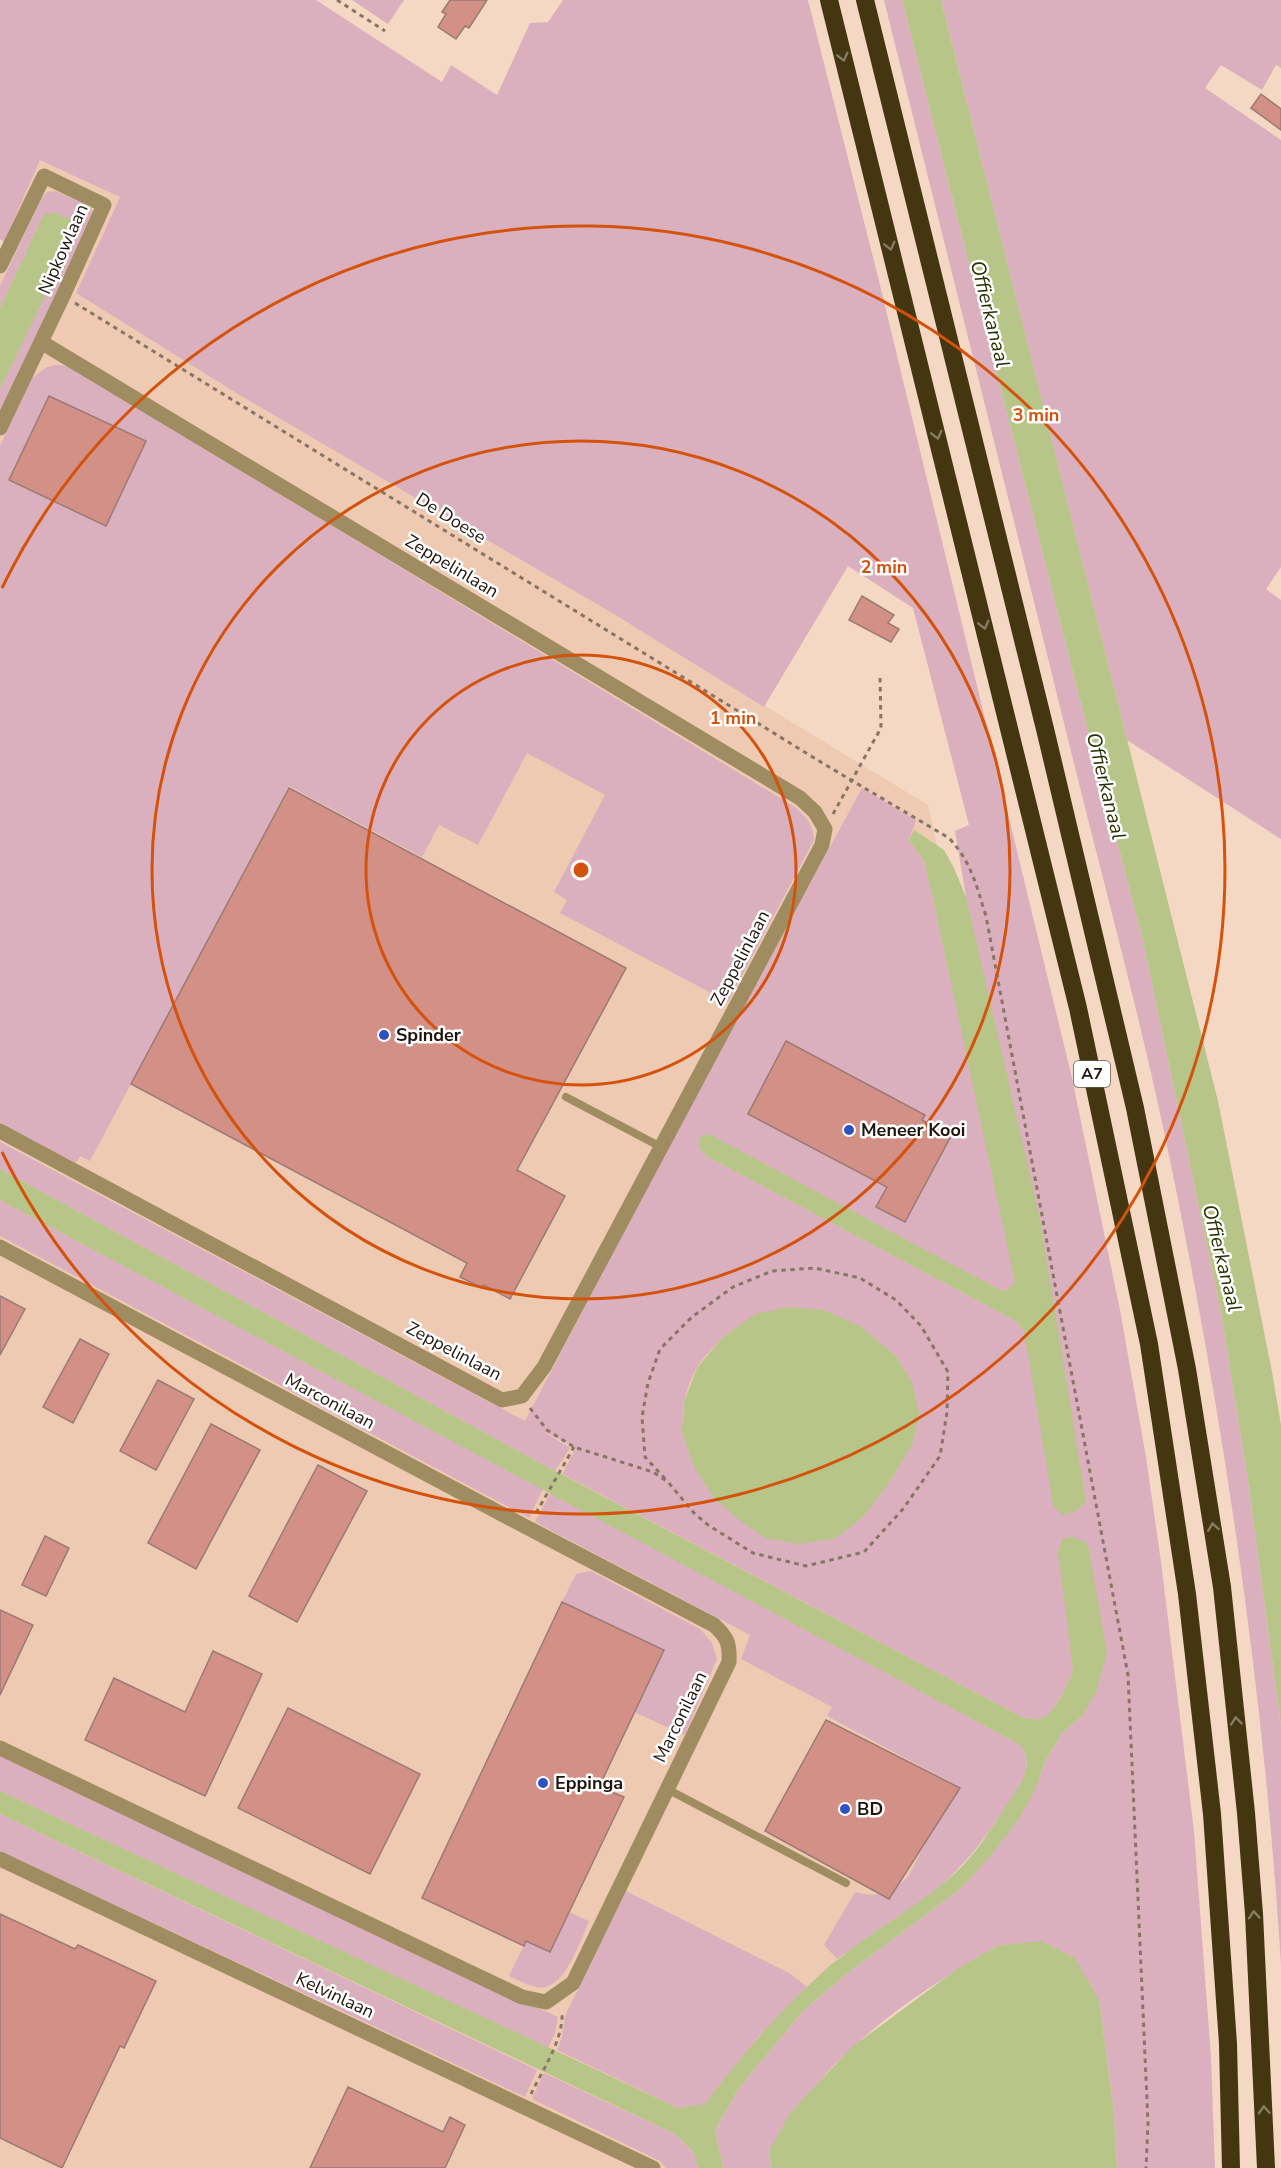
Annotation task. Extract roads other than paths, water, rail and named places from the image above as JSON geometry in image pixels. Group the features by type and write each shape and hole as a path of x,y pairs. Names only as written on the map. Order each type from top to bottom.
{"highway":[{"name":"A7","path":"830,0 1078,1008 1149,1344 1187,1594 1212,1814 1228,2044 1231,2168"},
{"name":"A7","path":"865,0 1122,1051 1187,1369 1222,1587 1246,1813 1254,1914 1266,2168"}],"street":[{"name":"Nipkowlaan","path":"0,266 44,176 104,205 0,428"},
{"name":"Zeppelinlaan","path":"0,1131 502,1400 522,1396 544,1367 822,845 825,828 815,812 800,798 41,342"},
{"name":"Marconilaan","path":"0,1247 714,1625 725,1635 729,1649 729,1662 573,1983 546,2002 522,1997 0,1748"},
{"name":"Kelvinlaan","path":"0,1859 653,2168"}],"lane":[{"path":"566,1097 661,1147"},
{"path":"667,1789 846,1883"}],"water":[{"name":"Offierkanaal","path":"902,0 941,0 1218,1101 1281,1425 1281,1726 1247,1474 1220,1307 1142,937"},
{"path":"55,213 71,220 77,230 0,389 0,308 44,214"},
{"path":"914,830 944,850 966,897 1040,1219 1086,1502 1076,1511 1062,1515 1053,1505 1024,1331 1016,1321 706,1156 698,1147 700,1137 709,1134 1002,1291 1009,1289 1015,1282 924,861 909,841"},
{"path":"0,1169 555,1471 1022,1717 1037,1719 1046,1716 1066,1688 1073,1670 1058,1552 1063,1538 1074,1537 1088,1544 1107,1654 1096,1693 1081,1717 1062,1733 1044,1764 1037,1786 1019,1819 989,1858 959,1890 849,1972 804,2010 739,2088 715,2130 723,2168 698,2168 693,2152 675,2134 0,1814 0,1791 678,2108 705,2104 766,2029 825,1970 927,1896 963,1866 983,1840 1025,1774 1027,1759 1019,1744 0,1200"},
{"path":"788,1307 824,1310 860,1326 896,1356 912,1383 919,1412 913,1443 889,1483 862,1518 836,1538 799,1544 765,1538 714,1498 695,1469 682,1433 684,1402 697,1368 723,1337 756,1314"},
{"path":"1041,1941 1075,1958 1099,2000 1113,2103 1117,2168 771,2168 769,2151 790,2113 852,2047 957,1969 997,1946"}],"place":[{"name":"Spinder","path":"384,1035"},
{"name":"Meneer Kooi","path":"849,1130"},
{"name":"Eppinga","path":"543,1783"},
{"name":"BD","path":"845,1809"}]}
